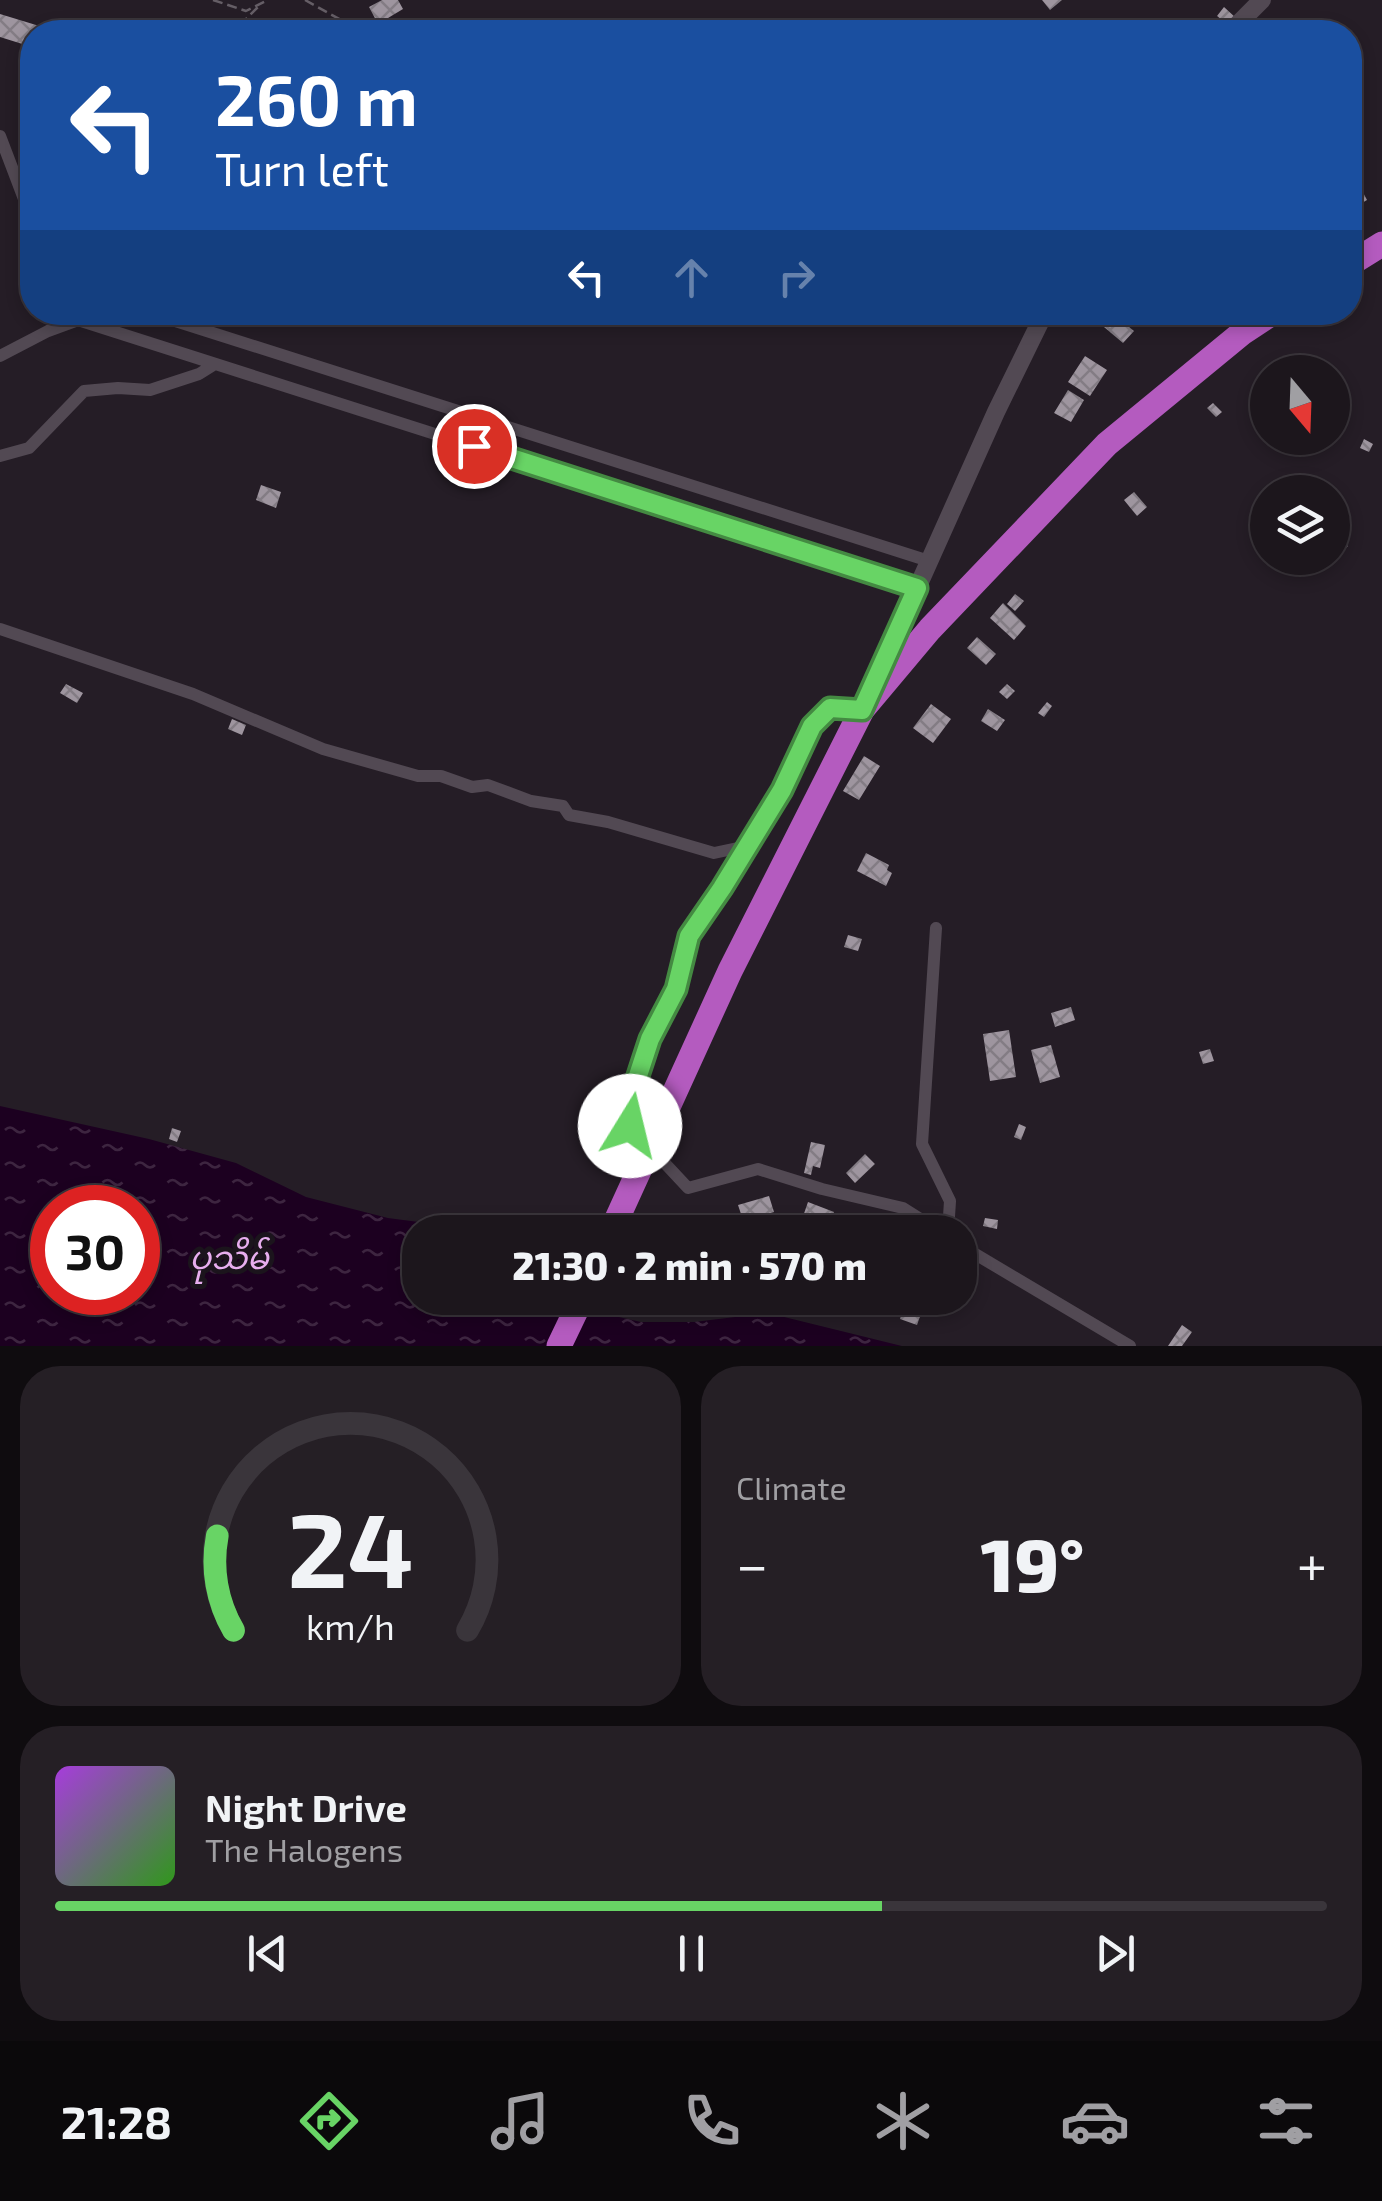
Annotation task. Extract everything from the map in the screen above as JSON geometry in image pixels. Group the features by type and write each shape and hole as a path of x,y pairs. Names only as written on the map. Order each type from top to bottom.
{"highway":[{"path":"619,1215 730,971 862,710 930,629 1107,444 1254,325"},
{"path":"560,1346 574,1315"}],"main road":[{"path":"1242,20 1262,0"},
{"path":"862,710 1039,325"}],"street":[{"path":"0,136 20,188"},
{"path":"0,356 64,325"},
{"path":"94,325 917,588"},
{"path":"188,325 930,560"},
{"path":"0,456 29,448 84,391 150,390 199,374 215,364"},
{"path":"0,629 193,694 323,749 418,776 441,776 472,787 488,784 532,801 564,806 569,815 714,853 747,846"},
{"path":"862,710 830,708 812,726 782,790 689,936 676,989 650,1039 632,1094 630,1126 688,1188 758,1169 902,1208 913,1215"},
{"path":"936,928 922,1144 950,1201 949,1215"},
{"path":"977,1254 1130,1346"}],"path":[{"path":"212,0 246,11 266,0"},
{"path":"245,20 266,0"},
{"path":"305,0 341,20"}],"water":[{"name":"ပုသိမ်","path":"0,1106 236,1163 306,1197 402,1220 402,1315 610,1315 641,1322 694,1322 776,1315 902,1346 0,1346"}],"building":[{"path":"382,0 398,0 403,9 385,20 376,20 369,7"},
{"path":"1042,0 1062,0 1050,10"},
{"path":"1224,7 1236,18 1222,20 1217,16"},
{"path":"0,14 20,20 20,43 0,37"},
{"path":"1126,325 1134,331 1123,343 1104,327"},
{"path":"1085,356 1107,370 1090,396 1068,382"},
{"path":"1068,390 1084,400 1071,422 1054,413"},
{"path":"1213,403 1222,412 1216,417 1207,408"},
{"path":"1364,439 1373,444 1369,452 1360,448"},
{"path":"261,485 281,492 276,508 256,500"},
{"path":"1134,492 1147,507 1137,516 1124,500"},
{"path":"1015,594 1024,601 1015,611 1007,604"},
{"path":"1003,603 1026,626 1014,640 990,618"},
{"path":"977,637 996,654 986,665 967,648"},
{"path":"66,684 83,693 77,703 60,693"},
{"path":"1007,684 1015,691 1007,699 999,692"},
{"path":"1047,702 1052,706 1044,717 1038,713"},
{"path":"931,704 951,719 933,743 913,728"},
{"path":"988,709 1005,720 997,731 981,721"},
{"path":"232,719 246,725 242,735 228,729"},
{"path":"864,756 880,766 859,800 843,791"},
{"path":"866,853 889,865 887,870 892,873 886,886 857,871"},
{"path":"848,935 862,939 858,951 844,947"},
{"path":"1071,1007 1075,1020 1055,1027 1051,1013"},
{"path":"1009,1030 1016,1077 990,1081 983,1034"},
{"path":"1051,1045 1060,1077 1040,1083 1031,1050"},
{"path":"1210,1049 1214,1061 1203,1064 1199,1052"},
{"path":"1019,1124 1026,1127 1021,1140 1014,1137"},
{"path":"172,1128 181,1131 177,1142 169,1139"},
{"path":"811,1142 825,1145 820,1168 813,1166 811,1175 804,1173"},
{"path":"865,1154 875,1164 855,1183 846,1173"},
{"path":"769,1196 774,1212 741,1215 738,1205"},
{"path":"808,1202 834,1212 833,1215 804,1215"},
{"path":"985,1218 998,1220 997,1229 983,1226"},
{"path":"901,1315 920,1315 917,1325 900,1319"},
{"path":"1182,1325 1192,1332 1182,1346 1168,1346"}],"route":[{"path":"474,446 917,588 862,710 830,708 812,726 782,790 689,936 676,989 650,1039 632,1094 630,1126"}]}
